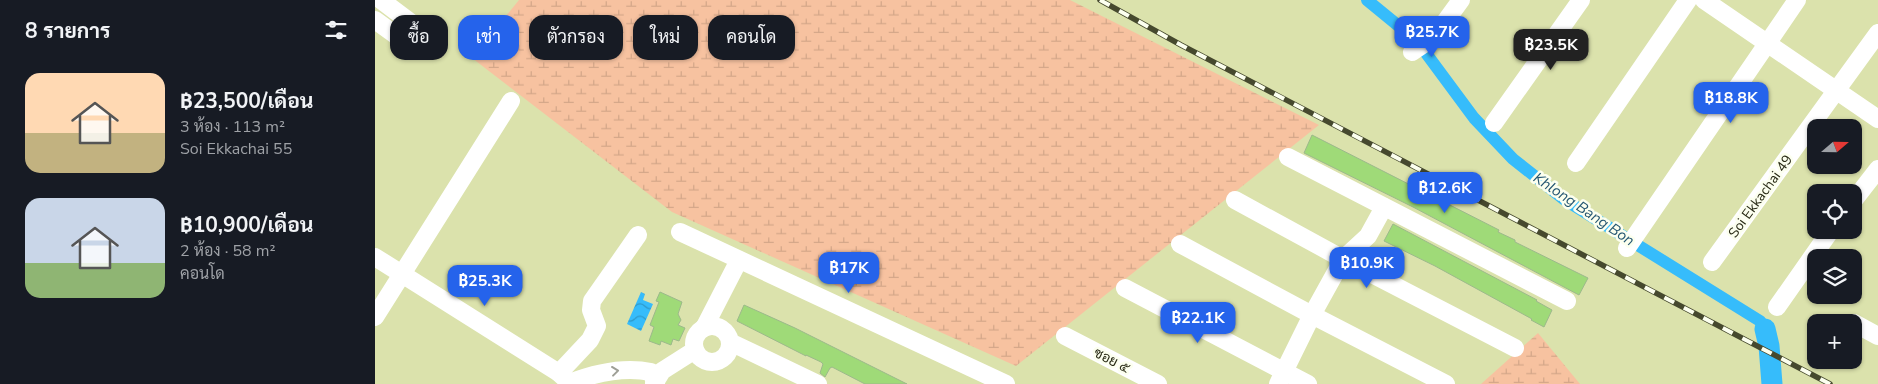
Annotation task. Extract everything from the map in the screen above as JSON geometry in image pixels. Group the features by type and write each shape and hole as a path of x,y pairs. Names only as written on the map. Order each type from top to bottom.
{"street":[{"path":"375,20 401,38 409,36 410,22 381,0"},
{"path":"1412,52 1433,36 1461,0"},
{"path":"1494,123 1581,0"},
{"path":"1575,163 1688,0"},
{"path":"1703,0 1878,119"},
{"path":"1627,248 1767,42 1790,2"},
{"name":"Soi Ekkachai 49","path":"1712,262 1878,33"},
{"path":"375,317 511,101"},
{"path":"1288,157 1567,301"},
{"path":"1862,190 1878,169"},
{"path":"1235,200 1343,259 1515,348"},
{"path":"1281,378 1311,316 1343,259 1369,236 1384,207"},
{"path":"679,232 1005,384"},
{"path":"570,382 597,326 591,310 592,301 638,235"},
{"path":"1777,307 1825,239"},
{"path":"1180,244 1311,316 1446,384"},
{"path":"375,257 570,382 612,371 640,370 651,372 655,384 667,381 698,354"},
{"path":"704,328 713,326 719,328 730,342 730,348 727,353 719,360 710,362 698,354 695,340 697,334 704,328 739,260"},
{"path":"1125,288 1281,378 1308,384"},
{"path":"1862,328 1878,336"},
{"name":"ซอย ๕","path":"1065,336 1158,384"},
{"path":"730,342 818,384"}],"green space":[{"path":"519,0 1070,0 1319,125 1016,366 672,212 475,60 519,60 519,15 507,15"},
{"path":"1538,333 1580,384 1481,384"}],"water":[{"path":"641,292 645,294 643,300 653,304 641,331 627,324"}],"building":[{"path":"1312,135 1499,230 1498,232 1515,240 1515,242 1588,278 1579,295 1413,207 1304,153"},
{"path":"1393,224 1537,300 1552,310 1544,327 1435,266 1384,241"},
{"path":"660,292 682,302 678,314 681,320 678,325 685,328 679,341 673,339 671,345 661,341 660,345 649,341 654,327 650,325 659,302 656,301"},
{"path":"744,305 795,328 907,384 865,384 832,367 825,377 820,373 823,364 821,362 737,321"}],"waterway":[{"name":"Khlong Bang Bon","path":"1367,0 1417,41 1474,118 1513,159 1565,200 1760,321 1765,329"},
{"name":"Khlong Bang Bon","path":"1765,329 1769,346 1772,384"}],"railway":[{"path":"1100,0 1181,45 1830,384"}]}
